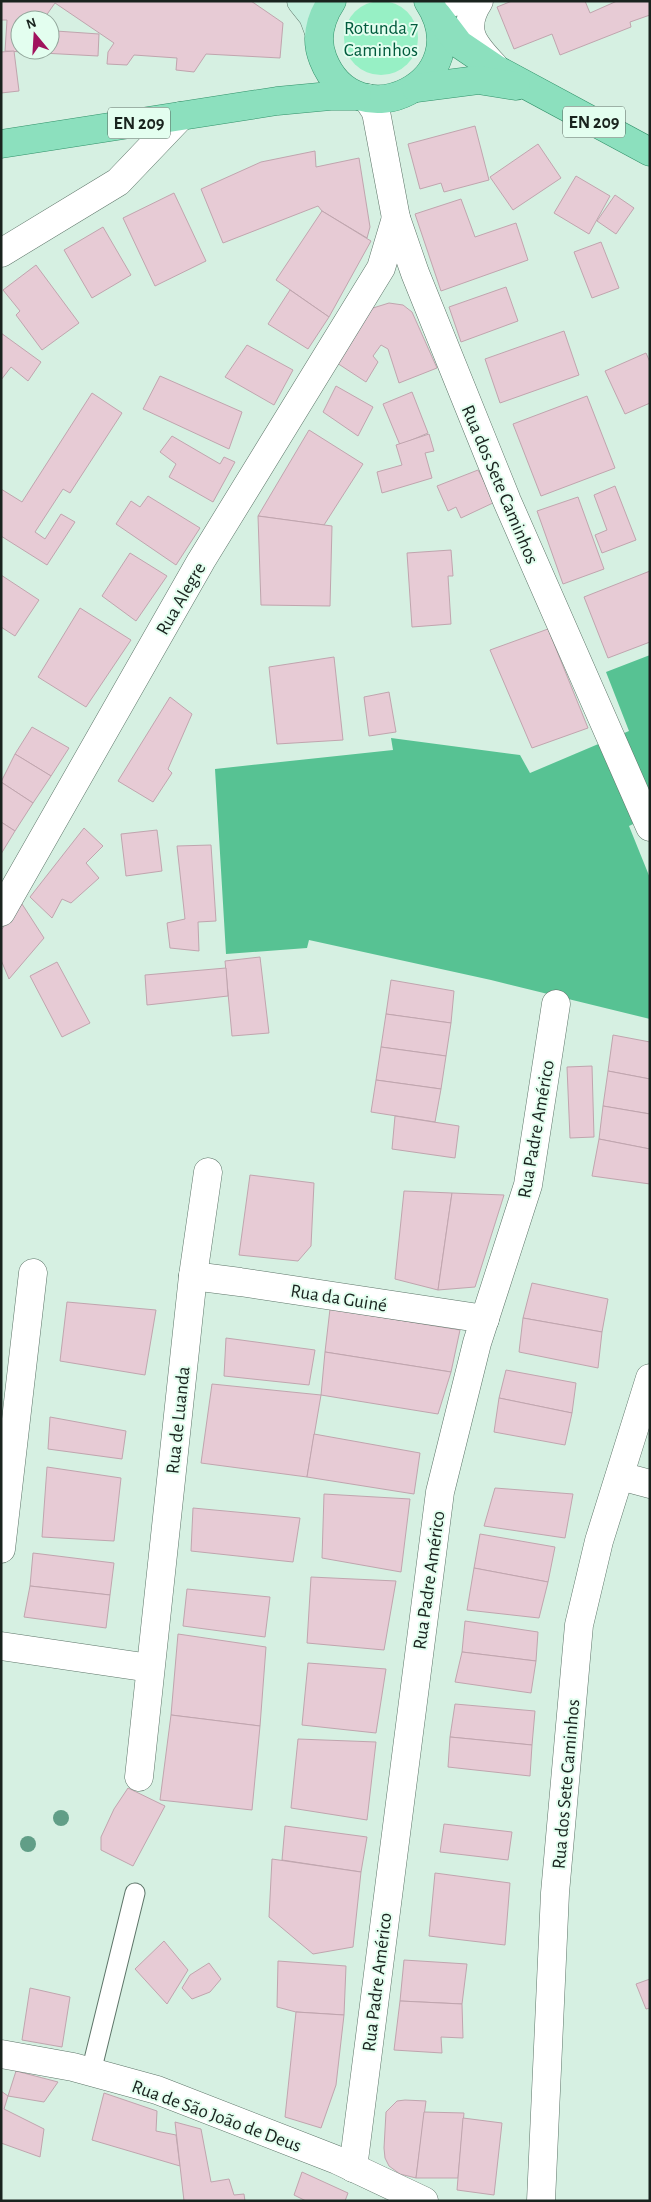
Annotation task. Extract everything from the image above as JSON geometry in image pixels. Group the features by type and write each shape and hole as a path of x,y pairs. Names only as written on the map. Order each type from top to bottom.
{"main road":[{"path":"302,1 313,16 327,70 340,85 362,97 377,100 407,93 430,73 439,55 441,13"},
{"path":"319,42 324,13 332,1"},
{"name":"EN 209","path":"441,13 459,44 496,69 650,152"},
{"name":"EN 209","path":"277,101 299,91 310,79 316,68 319,42"},
{"name":"EN 209","path":"407,93 478,80 539,92"},
{"name":"EN 209","path":"1,144 277,101 332,96 362,97"}],"street":[{"path":"441,13 457,10 468,1"},
{"path":"479,1 470,27 473,44 496,69"},
{"name":"Rua dos Sete Caminhos","path":"381,131 384,113 407,93"},
{"name":"Rua dos Sete Caminhos","path":"362,97 376,112 396,218 426,301 507,501 650,828"},
{"path":"1,253 118,182 181,116"},
{"name":"Rua Alegre","path":"1,912 201,561 381,268 396,218"},
{"path":"368,288 392,284 407,288 426,301"},
{"name":"Rua Padre Américo","path":"353,2168 440,1492 477,1343 528,1185 556,1004"},
{"name":"Rua de Luanda","path":"139,1777 193,1276 208,1172"},
{"path":"1,1549 33,1273"},
{"name":"Rua da Guiné","path":"193,1276 485,1319"},
{"name":"Rua dos Sete Caminhos","path":"540,2201 555,1893 579,1625 599,1541 650,1378"},
{"path":"620,1476 650,1484"},
{"path":"1,1646 150,1668"},
{"name":"Rua de São João de Deus","path":"1,2054 91,2072 156,2090 353,2168 406,2198"}],"lane":[{"path":"91,2072 135,1893"}],"green space":[{"name":"Rotunda 7 Caminhos","path":"374,1 388,1 402,7 412,17 418,31 418,45 412,59 402,69 388,75 374,75 360,69 350,59 344,45 344,31 350,17 360,7"},
{"path":"650,655 650,816 629,826 650,878 650,1019 491,980 309,940 307,948 226,954 215,769 393,750 391,738 520,755 530,773 629,731 606,672"}],"building":[{"path":"1,1 251,1 283,23 280,58 206,54 194,72 176,70 177,58 134,55 127,65 107,64 108,52 114,43 55,3 50,10 10,10 10,51 5,51 7,20 1,20"},
{"path":"512,1 585,1 590,13 617,1 650,1 650,15 630,22 631,27 560,55 552,34 514,49 497,7"},
{"path":"60,31 99,34 98,56 60,54"},
{"path":"10,51 10,60 15,60 19,91 1,93 1,52"},
{"path":"475,126 489,180 444,192 441,183 420,189 408,144"},
{"path":"538,144 561,178 513,210 490,177"},
{"path":"315,151 316,167 359,158 370,227 367,238 322,211 318,206 223,243 201,189 261,162"},
{"path":"576,176 610,196 589,234 554,213"},
{"path":"174,193 206,261 155,286 123,218"},
{"path":"615,195 634,208 616,234 597,221"},
{"path":"461,199 475,237 516,223 528,260 441,291 415,214"},
{"path":"322,211 371,241 329,317 276,280"},
{"path":"103,227 131,275 92,298 64,250"},
{"path":"601,242 619,288 592,298 574,252"},
{"path":"36,265 79,323 42,350 16,315 20,311 3,290"},
{"path":"506,287 518,321 461,342 449,307"},
{"path":"290,290 329,317 308,349 268,324"},
{"path":"389,303 403,305 412,312 437,368 399,383 388,349 381,345 373,356 378,362 366,382 337,363 367,313 373,308"},
{"path":"564,331 579,375 500,403 485,359"},
{"path":"1,333 41,362 28,381 11,367 1,380"},
{"path":"247,345 293,370 274,405 225,377"},
{"path":"646,353 650,362 650,403 625,414 605,371"},
{"path":"160,376 242,412 229,449 143,409"},
{"path":"336,386 373,407 358,436 323,412"},
{"path":"412,392 428,433 400,445 383,404"},
{"path":"92,393 122,413 70,493 63,489 35,532 45,539 61,514 75,522 47,565 1,536 1,489 22,502"},
{"path":"587,396 615,468 541,496 513,424"},
{"path":"309,430 363,464 324,525 258,516"},
{"path":"429,434 434,451 425,453 432,478 382,493 377,472 402,465 396,445"},
{"path":"172,436 220,464 224,457 235,462 213,502 169,477 176,464 160,452"},
{"path":"478,470 495,502 461,518 456,507 448,511 437,486"},
{"path":"615,486 636,540 602,553 595,535 607,530 594,495"},
{"path":"148,496 200,528 176,565 116,524 131,501 140,507"},
{"path":"578,497 604,569 563,584 537,511"},
{"path":"258,516 332,526 330,606 261,605"},
{"path":"451,550 453,576 448,576 451,624 412,627 407,553"},
{"path":"130,553 167,576 136,621 102,596"},
{"path":"650,571 650,642 608,658 584,597"},
{"path":"1,575 39,600 15,636 1,627"},
{"path":"80,608 131,640 86,707 38,677"},
{"path":"548,629 588,728 532,748 490,650"},
{"path":"334,657 343,740 277,744 269,667"},
{"path":"389,692 396,732 369,736 364,697"},
{"path":"170,697 192,714 168,769 172,773 153,802 118,781"},
{"path":"32,727 69,748 51,776 15,754"},
{"path":"15,754 51,776 33,803 1,782"},
{"path":"1,782 33,803 15,831 1,822"},
{"path":"1,822 15,831 1,854"},
{"path":"84,828 103,846 86,863 99,878 71,903 62,899 52,918 30,897"},
{"path":"157,830 162,871 126,876 121,834"},
{"path":"211,845 216,921 198,922 199,951 170,948 167,923 185,919 177,846"},
{"path":"22,904 44,938 9,979 1,960 1,930"},
{"path":"260,957 269,1033 232,1036 225,961"},
{"path":"57,962 90,1023 62,1037 30,976"},
{"path":"226,968 228,996 147,1005 145,975"},
{"path":"391,980 454,991 451,1023 386,1014"},
{"path":"386,1014 451,1023 446,1056 381,1047"},
{"path":"613,1035 650,1042 650,1079 608,1071"},
{"path":"381,1047 446,1056 441,1089 376,1080"},
{"path":"592,1066 594,1137 570,1138 567,1067"},
{"path":"608,1071 650,1079 650,1114 603,1106"},
{"path":"376,1080 441,1089 435,1122 371,1112"},
{"path":"603,1106 650,1114 650,1149 599,1139"},
{"path":"395,1116 459,1126 455,1158 392,1149"},
{"path":"599,1139 650,1149 650,1184 592,1176"},
{"path":"250,1175 314,1183 311,1246 298,1261 239,1255"},
{"path":"404,1191 452,1193 438,1290 395,1279"},
{"path":"452,1193 504,1195 475,1287 438,1290"},
{"path":"532,1283 608,1299 602,1332 523,1318"},
{"path":"67,1302 156,1310 145,1375 60,1361"},
{"path":"330,1309 460,1330 451,1372 325,1352"},
{"path":"523,1318 602,1332 598,1368 519,1352"},
{"path":"226,1338 315,1350 309,1385 224,1376"},
{"path":"325,1352 451,1372 438,1414 321,1395"},
{"path":"506,1370 576,1383 572,1413 499,1398"},
{"path":"212,1384 321,1395 307,1477 201,1463"},
{"path":"499,1398 572,1413 565,1445 494,1432"},
{"path":"50,1417 126,1431 122,1459 48,1449"},
{"path":"314,1434 420,1453 414,1494 307,1477"},
{"path":"47,1467 121,1478 114,1541 42,1537"},
{"path":"495,1488 573,1494 565,1538 484,1526"},
{"path":"324,1494 410,1499 401,1572 322,1558"},
{"path":"193,1508 300,1518 293,1562 191,1551"},
{"path":"480,1534 555,1547 548,1582 474,1568"},
{"path":"33,1553 114,1563 110,1595 30,1586"},
{"path":"474,1568 548,1582 539,1618 467,1610"},
{"path":"311,1577 396,1581 384,1650 307,1643"},
{"path":"30,1586 110,1595 106,1628 24,1617"},
{"path":"187,1589 270,1597 265,1637 183,1626"},
{"path":"465,1621 538,1632 536,1661 462,1652"},
{"path":"178,1634 266,1647 260,1726 171,1715"},
{"path":"462,1652 536,1661 531,1693 455,1682"},
{"path":"308,1663 386,1669 376,1733 302,1725"},
{"path":"455,1704 535,1711 532,1745 450,1737"},
{"path":"171,1715 260,1726 252,1810 160,1800"},
{"path":"450,1737 532,1745 530,1776 448,1767"},
{"path":"298,1739 376,1742 367,1820 291,1808"},
{"path":"128,1788 165,1806 133,1866 101,1850 101,1837 114,1809"},
{"path":"444,1824 512,1832 508,1860 440,1852"},
{"path":"285,1826 367,1837 361,1872 282,1860"},
{"path":"272,1859 361,1872 353,1947 313,1954 269,1917"},
{"path":"435,1873 510,1883 505,1945 429,1936"},
{"path":"164,1941 188,1970 167,2004 135,1969"},
{"path":"404,1960 467,1964 462,2004 400,2001"},
{"path":"278,1961 346,1966 344,2015 296,2012 277,2007"},
{"path":"209,1963 221,1979 210,1992 192,1999 182,1988 190,1975"},
{"path":"650,1979 650,2008 646,2009 636,1984"},
{"path":"30,1988 70,1997 62,2047 22,2040"},
{"path":"400,2001 462,2004 463,2038 441,2037 442,2053 394,2050"},
{"path":"296,2012 344,2015 336,2085 321,2128 285,2117"},
{"path":"16,2071 58,2082 44,2102 8,2096"},
{"path":"1,2091 8,2096 4,2109 44,2129 40,2157 1,2143"},
{"path":"104,2093 157,2111 156,2131 176,2135 180,2166 92,2140"},
{"path":"397,2101 426,2101 416,2178 400,2174 389,2166 385,2158 386,2112"},
{"path":"424,2112 464,2113 458,2178 416,2178"},
{"path":"463,2118 502,2123 494,2195 457,2190"},
{"path":"175,2122 201,2129 211,2182 229,2179 234,2195 244,2194 245,2201 184,2201"},
{"path":"302,2172 348,2193 345,2201 306,2201 294,2195"}]}
